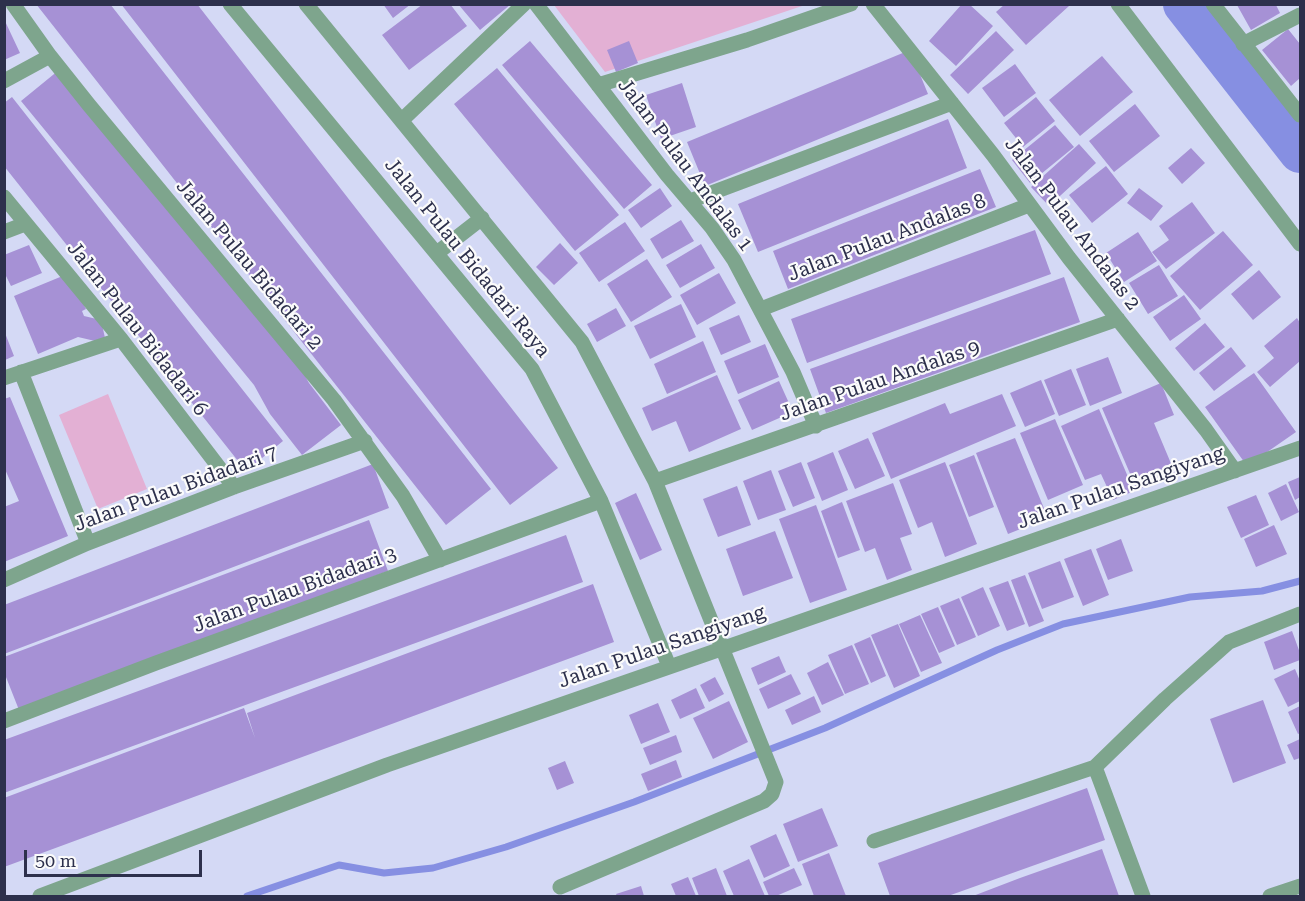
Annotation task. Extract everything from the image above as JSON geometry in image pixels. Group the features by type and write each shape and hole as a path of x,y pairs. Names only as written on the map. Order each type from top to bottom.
{"street":[{"name":"Jalan Pulau Bidadari 2","path":"13,4 50,56 211,255 293,350 365,441 403,496 440,560"},
{"name":"Jalan Pulau Bidadari Raya","path":"230,4 532,369 601,501 669,666"},
{"name":"Jalan Pulau Bidadari Raya","path":"306,4 582,342 655,482 772,769 776,783 772,794 764,801 560,887"},
{"path":"402,120 524,4"},
{"name":"Jalan Pulau Andalas 1","path":"536,4 667,175 712,228 734,260 793,372 816,426"},
{"path":"598,85 747,40 851,4"},
{"name":"Jalan Pulau Andalas 2","path":"873,4 1236,471"},
{"path":"1118,4 1300,244"},
{"path":"1213,4 1300,115"},
{"path":"1243,44 1300,15"},
{"path":"4,81 50,56"},
{"path":"690,201 952,103"},
{"name":"Jalan Pulau Bidadari 6","path":"4,198 121,339 234,487"},
{"name":"Jalan Pulau Andalas 8","path":"761,309 1029,205"},
{"path":"436,253 482,218"},
{"path":"4,232 25,224"},
{"name":"Jalan Pulau Andalas 9","path":"655,482 1118,319"},
{"path":"4,378 121,339"},
{"path":"21,372 88,543"},
{"name":"Jalan Pulau Bidadari 7","path":"4,580 88,543 234,487 365,441"},
{"name":"Jalan Pulau Sangiyang","path":"40,897 365,773 1300,448"},
{"name":"Jalan Pulau Bidadari 3","path":"6,717 601,501"},
{"path":"874,841 1095,767 1165,699 1229,642 1300,615"},
{"path":"1095,767 1143,897"},
{"path":"1270,897 1300,886"}],"shaded area":[{"path":"554,5 805,5 605,72"},
{"path":"108,394 147,489 98,509 59,415"}],"building":[{"path":"36,4 110,4 491,489 446,525"},
{"path":"121,4 197,4 558,468 510,505"},
{"path":"383,4 411,4 393,18"},
{"path":"423,4 450,4 467,26 409,70 382,35"},
{"path":"458,4 511,4 480,30"},
{"path":"962,4 969,4 993,26 956,66 929,41"},
{"path":"1005,4 1068,4 1069,6 1026,45 996,12"},
{"path":"1237,5 1276,5 1280,13 1251,30"},
{"path":"4,19 20,53 4,60"},
{"path":"1288,29 1300,44 1300,78 1291,86 1262,50"},
{"path":"996,31 1014,50 968,94 950,75"},
{"path":"530,41 652,185 624,209 502,65"},
{"path":"629,41 638,63 616,72 607,50"},
{"path":"910,50 928,94 705,186 687,142"},
{"path":"1102,56 1133,92 1080,136 1049,100"},
{"path":"1015,64 1036,93 1004,117 982,88"},
{"path":"497,68 619,215 575,251 454,104"},
{"path":"59,70 293,354 309,383 341,425 302,455 270,414 254,385 21,101"},
{"path":"682,83 696,127 661,139 646,95"},
{"path":"12,97 283,441 246,471 4,166 4,103"},
{"path":"1036,97 1055,121 1023,147 1004,123"},
{"path":"1135,104 1160,136 1114,172 1089,141"},
{"path":"948,119 967,168 758,252 738,204"},
{"path":"1055,125 1074,147 1030,183 1012,160"},
{"path":"1079,144 1096,163 1049,206 1031,187"},
{"path":"1191,148 1205,163 1182,184 1168,168"},
{"path":"1106,166 1128,194 1092,223 1069,195"},
{"path":"980,169 996,207 788,289 773,251"},
{"path":"660,188 672,206 641,228 628,210"},
{"path":"1139,188 1163,206 1151,221 1127,203"},
{"path":"1192,202 1215,233 1166,269 1152,252 1169,240 1159,226"},
{"path":"681,220 694,241 662,259 650,239"},
{"path":"625,222 645,251 599,282 579,253"},
{"path":"1035,230 1051,274 807,363 791,319"},
{"path":"1223,231 1253,265 1200,310 1170,276"},
{"path":"1138,232 1157,261 1124,282 1106,253"},
{"path":"560,243 578,263 554,285 536,267"},
{"path":"701,244 715,268 680,288 666,265"},
{"path":"29,245 42,273 11,286 4,272 4,255"},
{"path":"647,259 672,297 631,322 607,284"},
{"path":"1159,265 1178,296 1148,314 1129,283"},
{"path":"1259,270 1281,297 1253,320 1231,294"},
{"path":"719,273 736,303 697,325 680,295"},
{"path":"65,275 76,289 86,309 82,311 84,316 101,320 105,338 95,341 78,337 38,354 14,296"},
{"path":"1064,277 1080,322 826,413 810,369"},
{"path":"1184,295 1201,319 1170,341 1153,317"},
{"path":"681,304 696,337 650,359 634,326"},
{"path":"616,308 626,326 597,342 587,324"},
{"path":"739,315 751,342 721,355 709,328"},
{"path":"1297,318 1300,323 1300,361 1270,387 1257,372 1274,358 1264,346"},
{"path":"1205,323 1225,347 1194,371 1175,348"},
{"path":"5,333 14,356 5,360"},
{"path":"703,341 716,372 667,394 654,364"},
{"path":"765,344 779,377 738,394 724,361"},
{"path":"1231,347 1246,366 1214,391 1199,373"},
{"path":"1108,357 1122,393 1090,406 1076,369"},
{"path":"1071,369 1086,405 1059,416 1044,380"},
{"path":"1254,373 1296,432 1247,466 1205,407"},
{"path":"717,375 741,429 689,452 676,421 652,431 642,408"},
{"path":"1041,380 1055,414 1025,427 1010,393"},
{"path":"779,381 793,412 752,430 738,400"},
{"path":"1161,383 1174,415 1154,423 1175,473 1137,490 1102,408"},
{"path":"1002,394 1016,426 891,479 872,433 945,403 950,414"},
{"path":"10,397 68,536 4,562 4,507 19,501 4,467 4,399"},
{"path":"1099,409 1134,491 1113,500 1101,474 1085,480 1061,426"},
{"path":"1055,419 1083,485 1048,500 1020,433"},
{"path":"868,438 885,476 855,489 838,451"},
{"path":"1015,438 1048,518 1008,534 976,453"},
{"path":"833,452 848,490 822,501 807,463"},
{"path":"974,455 994,507 969,517 949,465"},
{"path":"801,462 815,498 793,507 778,471"},
{"path":"945,462 977,544 945,557 932,522 918,528 899,480"},
{"path":"373,464 389,508 4,654 4,605"},
{"path":"771,470 786,510 758,520 743,481"},
{"path":"1300,477 1300,497 1295,500 1288,482"},
{"path":"893,483 912,534 900,538 912,570 887,580 875,548 865,552 846,501"},
{"path":"1286,484 1299,512 1281,521 1268,493"},
{"path":"737,486 751,525 718,537 703,499"},
{"path":"636,493 662,550 640,560 615,503"},
{"path":"1256,495 1269,525 1241,538 1227,507"},
{"path":"842,502 860,550 838,558 821,511"},
{"path":"816,505 847,590 810,603 779,519"},
{"path":"369,520 388,571 19,710 4,672 4,657"},
{"path":"1274,525 1287,554 1256,567 1244,539"},
{"path":"775,531 793,578 743,596 726,549"},
{"path":"566,535 583,582 4,793 4,740"},
{"path":"1121,539 1133,571 1108,580 1096,549"},
{"path":"1091,549 1109,595 1083,606 1064,559"},
{"path":"1060,561 1074,597 1042,609 1028,573"},
{"path":"1025,575 1044,621 1029,627 1011,580"},
{"path":"1008,581 1025,624 1007,631 989,588"},
{"path":"593,584 614,642 4,867 4,798 244,708 255,738 247,713"},
{"path":"983,587 1000,626 978,636 961,597"},
{"path":"959,598 976,637 957,645 940,606"},
{"path":"938,607 955,646 939,653 921,614"},
{"path":"920,615 942,663 921,672 899,624"},
{"path":"898,624 920,676 894,688 871,635"},
{"path":"1292,631 1300,653 1300,660 1274,670 1264,642"},
{"path":"870,637 886,676 871,683 854,644"},
{"path":"852,645 869,684 845,694 828,655"},
{"path":"779,656 786,672 758,685 751,668"},
{"path":"828,662 844,695 822,705 807,673"},
{"path":"1295,669 1300,681 1300,701 1288,707 1274,679"},
{"path":"791,674 801,694 768,709 759,689"},
{"path":"715,677 724,694 709,702 700,685"},
{"path":"696,688 705,708 680,719 671,700"},
{"path":"814,696 821,712 792,725 785,710"},
{"path":"1263,700 1286,763 1233,783 1210,719"},
{"path":"729,701 748,742 713,759 693,718"},
{"path":"658,703 670,732 641,744 629,715"},
{"path":"1300,706 1300,733 1298,734 1288,712"},
{"path":"676,735 682,752 650,765 643,748"},
{"path":"1300,739 1300,758 1294,760 1287,745"},
{"path":"676,760 682,777 648,791 641,774"},
{"path":"565,761 574,783 557,790 548,768"},
{"path":"1087,788 1105,840 948,896 890,896 878,863"},
{"path":"822,808 838,846 798,862 783,824"},
{"path":"776,834 790,866 764,878 750,846"},
{"path":"1102,849 1119,896 973,896 1020,878"},
{"path":"829,853 846,896 814,896 802,864"},
{"path":"749,859 765,896 734,896 723,871"},
{"path":"716,868 727,896 699,896 692,878"},
{"path":"794,868 802,885 776,896 769,896 763,882"},
{"path":"688,877 696,896 676,896 671,884"},
{"path":"641,886 644,896 617,896 616,894"}],"waterway":[{"path":"1184,4 1300,152"},
{"path":"247,896 339,865 384,873 433,868 506,847 634,802 825,728 997,650 1063,624 1190,597 1262,591 1300,581"}]}
